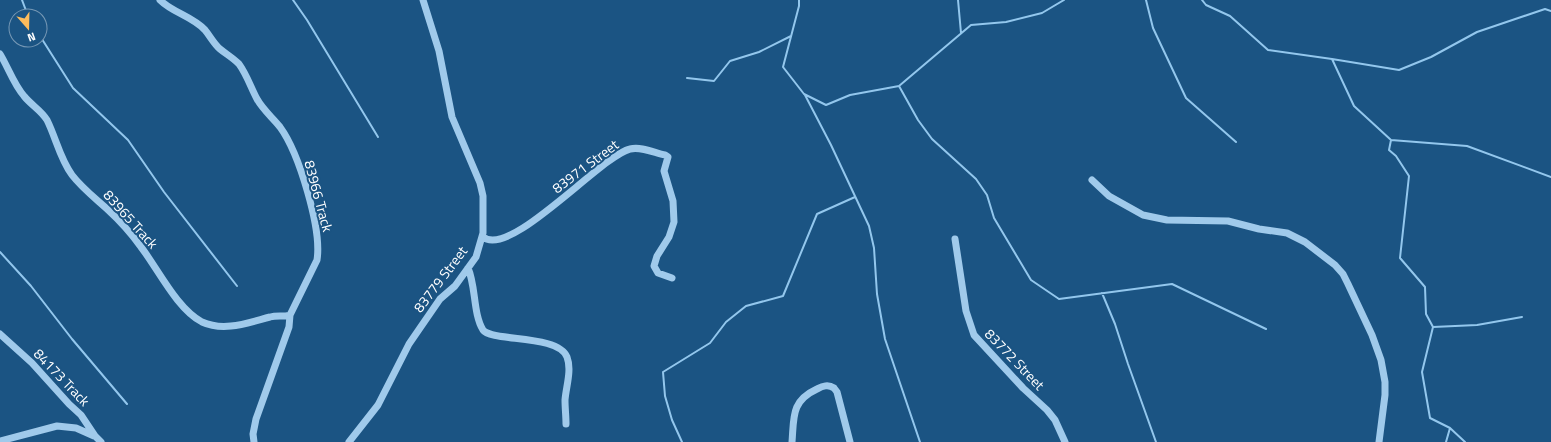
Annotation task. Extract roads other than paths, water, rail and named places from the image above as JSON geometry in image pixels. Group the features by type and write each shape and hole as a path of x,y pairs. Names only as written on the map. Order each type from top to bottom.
{"street":[{"name":"83966 Track","path":"160,0 166,7 191,20 204,29 220,49 238,64 258,100 280,128 297,159 317,233 319,251 317,260 311,275 290,315 289,327 256,419 253,434 254,442"},
{"name":"83779 Street","path":"349,442 378,405 409,344 440,299 455,286 476,257 482,237 484,211 483,196 477,176 452,117 439,51 423,0"},
{"name":"83965 Track","path":"0,54 24,97 46,119 71,174 118,220 134,238 148,256 172,294 192,314 206,323 227,327 271,317 290,315"},
{"name":"83971 Street","path":"482,237 489,240 514,232 543,214 620,153 630,148 642,149 668,157 664,171 673,201 674,222 669,237 657,256 654,266 658,273 672,278"},
{"path":"1092,180 1110,196 1144,215 1167,220 1228,221 1259,229 1287,233 1301,239 1335,265 1345,278 1355,298 1372,335 1380,360 1385,395 1379,442"},
{"name":"83772 Street","path":"955,239 966,311 974,335 1023,388 1047,410 1055,420 1065,442"},
{"path":"468,268 471,275 477,313 485,332 492,335 531,340 564,351 568,359 565,400 566,424"},
{"name":"84173 Track","path":"0,334 32,364 81,415 94,436 101,442"},
{"path":"792,442 794,415 798,403 809,393 820,387 829,386 834,388 837,392 850,442"},
{"path":"0,441 57,426 76,428 94,436"}],"waterway":[{"path":"22,0 25,8"},
{"path":"293,0 307,20 378,137"},
{"path":"799,0 799,6 783,67 804,94 826,105 850,95 899,86 971,25 1006,22 1042,13 1064,0"},
{"path":"958,0 961,33"},
{"path":"1146,0 1153,28 1186,98 1236,142"},
{"path":"1202,0 1206,5 1230,16 1268,50 1332,59 1354,106 1391,140 1389,150 1396,156 1409,176 1400,258 1425,287 1426,314 1433,327 1422,372 1430,418 1450,428 1465,442"},
{"path":"1332,59 1399,70 1431,57 1477,32 1545,9 1551,11"},
{"path":"687,78 714,81 730,61 759,52 791,36"},
{"path":"48,48 73,88 128,140 164,192 237,286"},
{"path":"899,86 918,120 932,139 976,179 987,195 994,218 1031,280 1059,299 1172,284 1266,329"},
{"path":"805,95 831,145 869,226 874,248 877,294 885,339 920,442"},
{"path":"1391,140 1467,146 1551,177"},
{"path":"682,442 672,420 665,396 663,372 710,343 726,322 746,306 783,296 817,214 855,197"},
{"path":"0,252 31,286 72,339 127,404"},
{"path":"1102,293 1115,324 1156,442"},
{"path":"1433,327 1477,325 1522,317"},
{"path":"1446,442 1450,428"}]}
